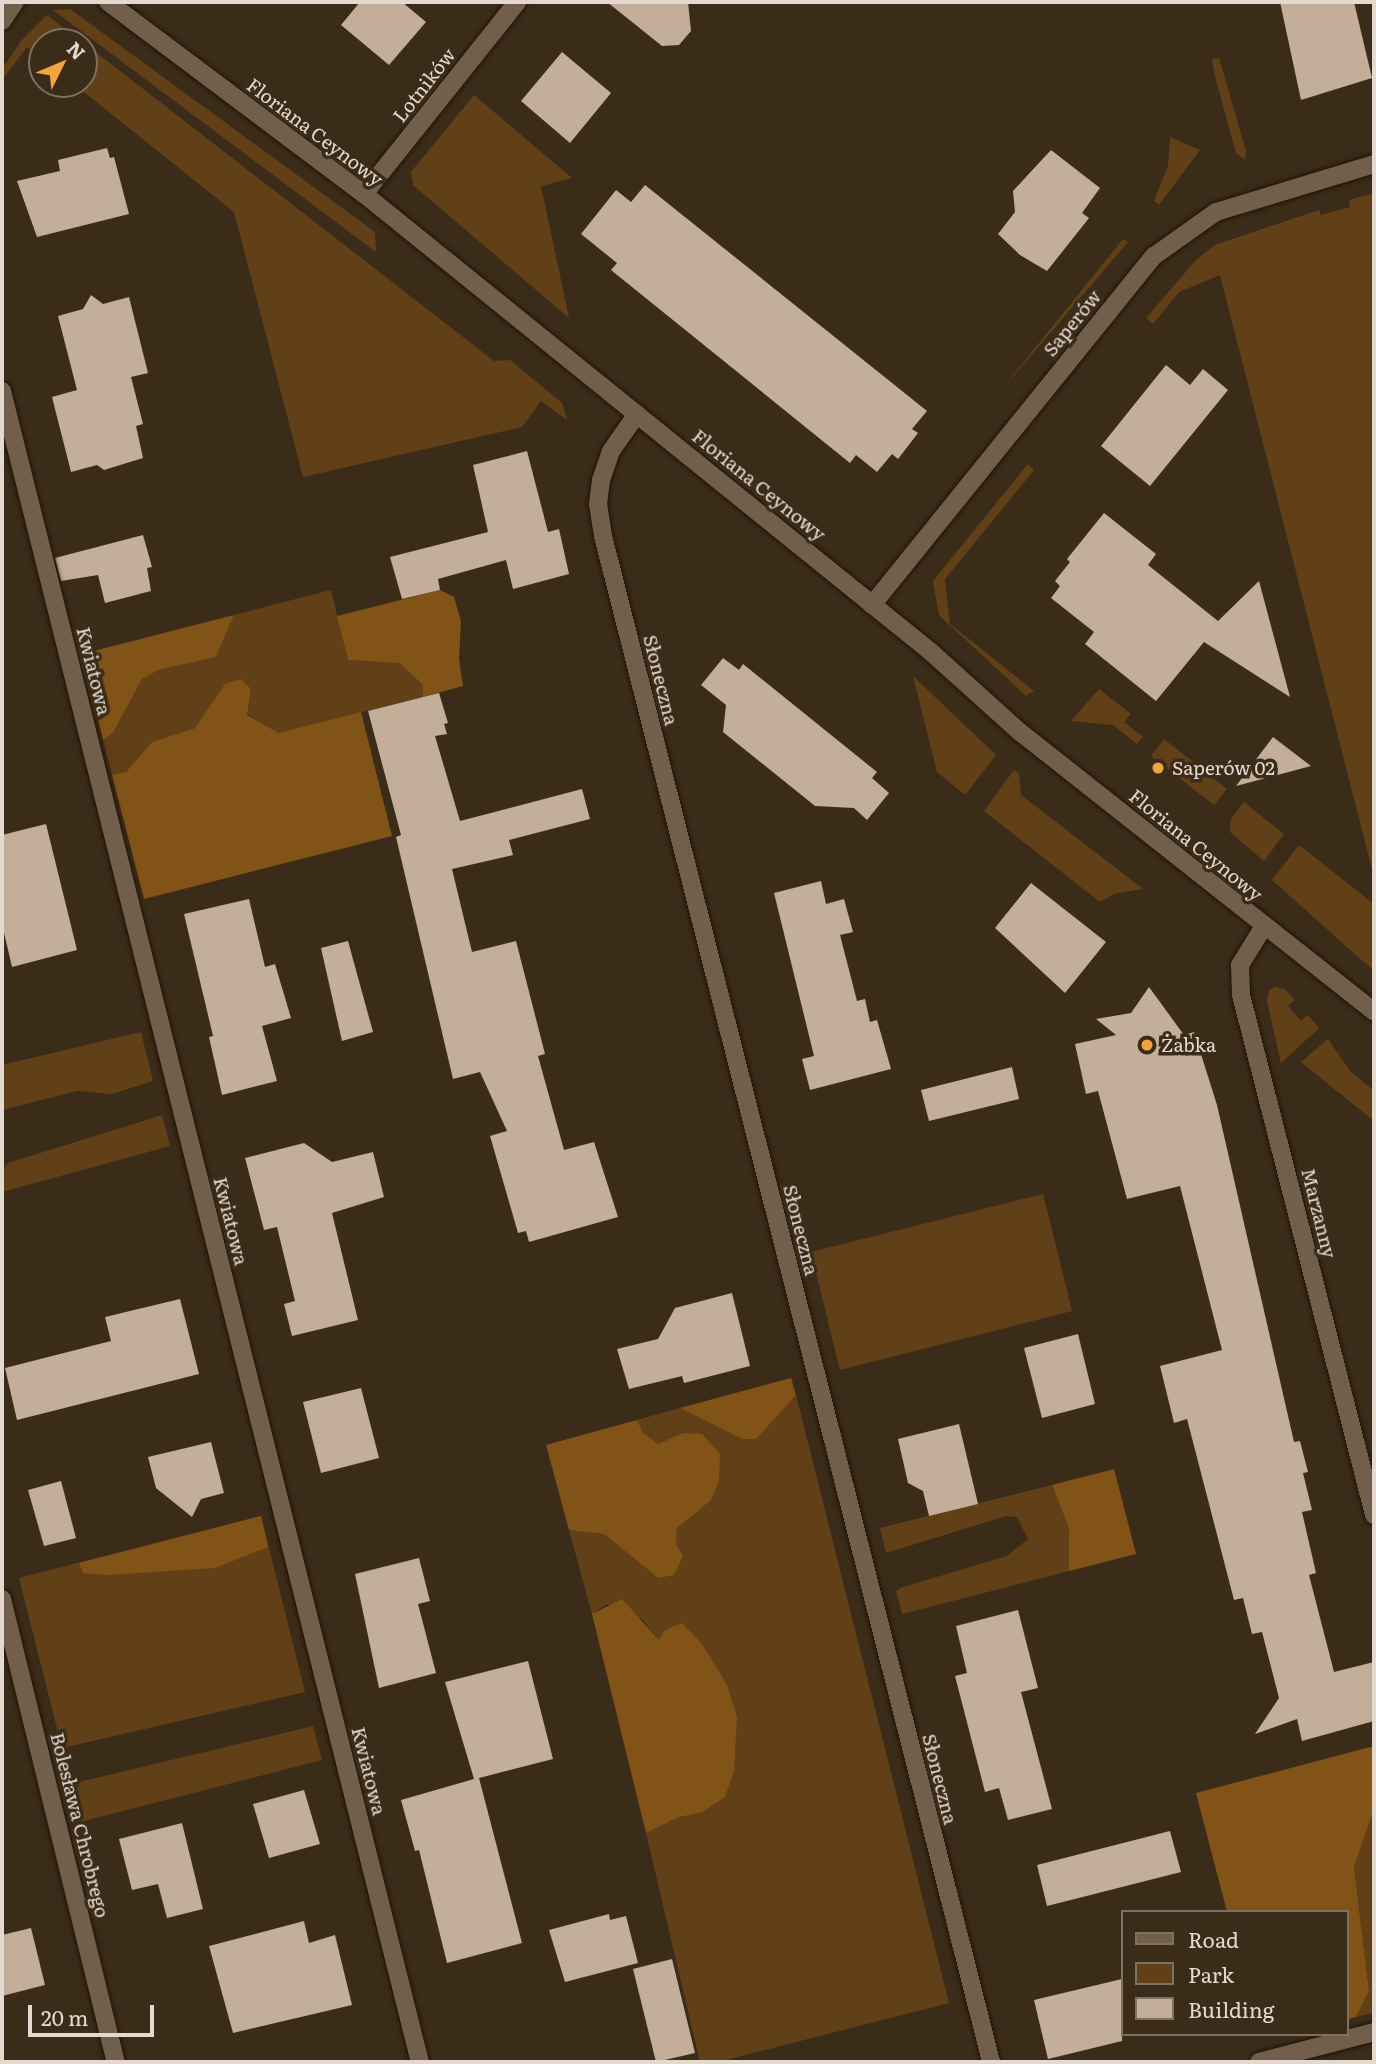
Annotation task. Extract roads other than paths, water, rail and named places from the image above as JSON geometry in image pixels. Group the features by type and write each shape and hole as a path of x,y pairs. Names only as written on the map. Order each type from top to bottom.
{"street":[{"path":"2,21 15,2"},
{"name":"Floriana Ceynowy","path":"108,2 363,194 872,605 1020,732 1374,1012"},
{"name":"Lotników","path":"363,194 517,2"},
{"name":"Saperów","path":"872,605 1154,256 1216,212 1374,164"},
{"name":"Kwiatowa","path":"2,391 420,2062"},
{"name":"Słoneczna","path":"637,414 611,451 601,480 598,504 603,536 991,2062"},
{"name":"Marzanny","path":"1264,926 1240,965 1241,995 1374,1515"},
{"name":"Bolesława Chrobrego","path":"2,1599 116,2062"},
{"path":"1259,2062 1374,2032"}],"place":[{"name":"Saperów 02","path":"1158,768"},
{"name":"Żabka","path":"1147,1045"}]}
